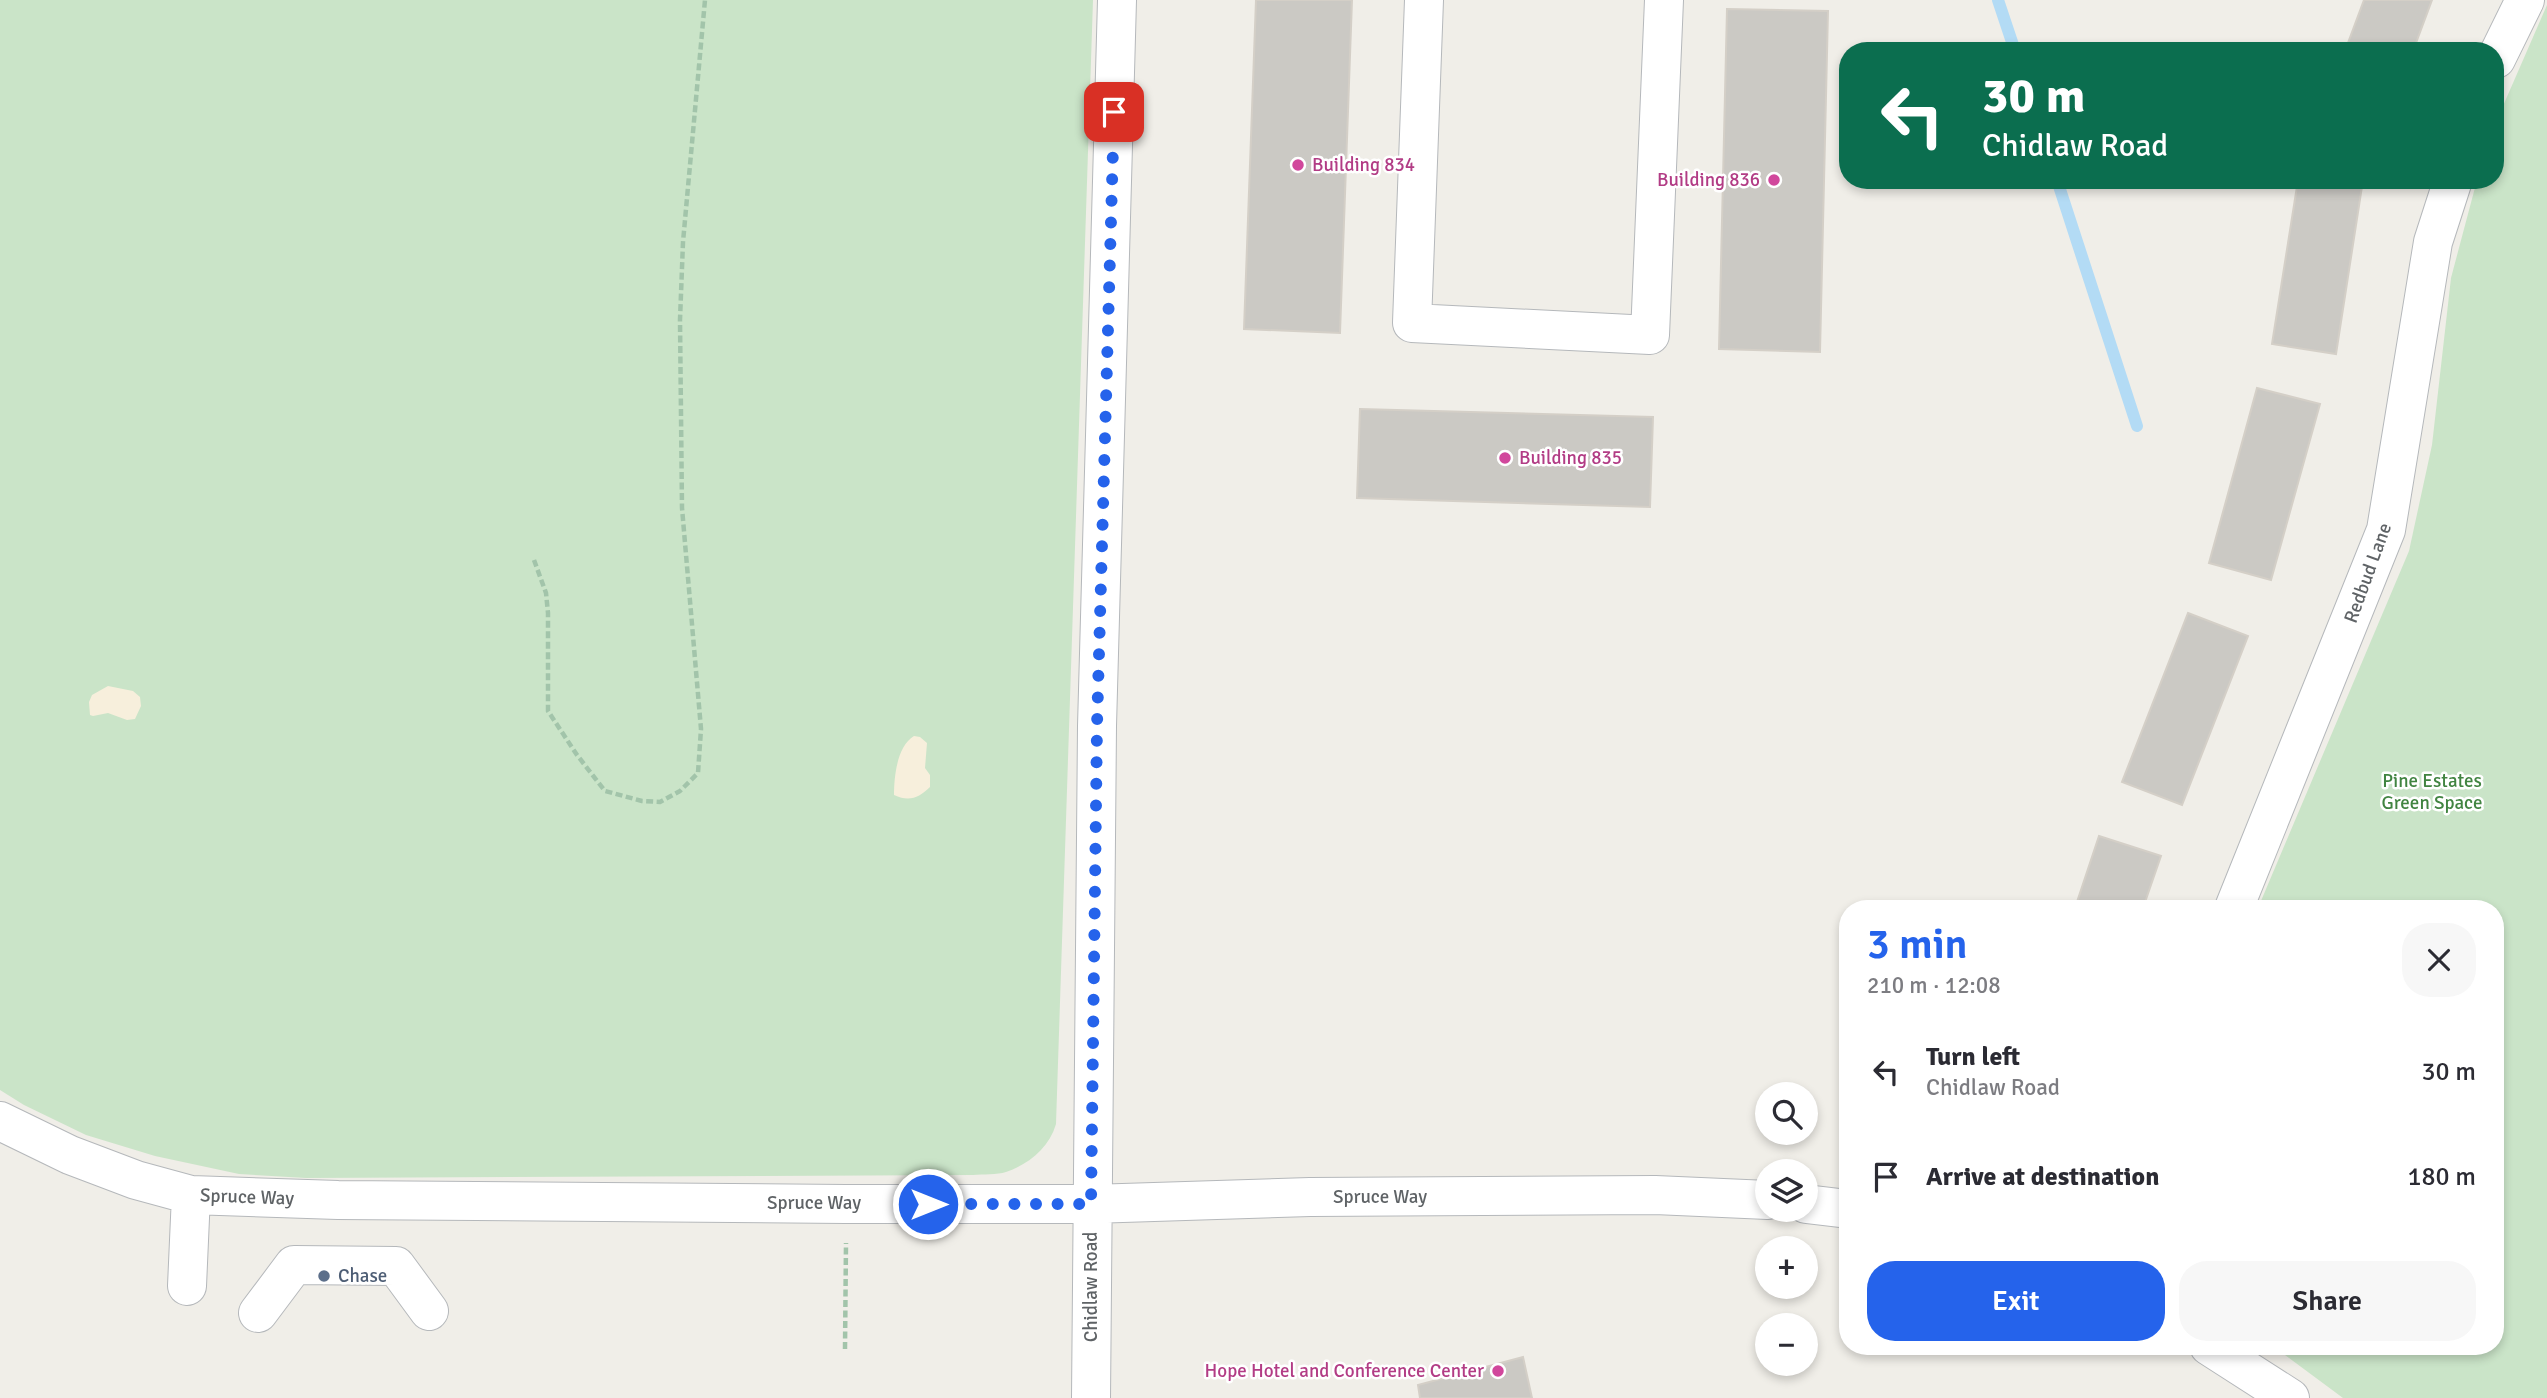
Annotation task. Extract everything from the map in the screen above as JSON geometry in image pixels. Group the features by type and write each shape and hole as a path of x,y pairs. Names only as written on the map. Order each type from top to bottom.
{"street":[{"name":"Chidlaw Road","path":"1091,1398 1097,726 1116,0"},
{"path":"1424,0 1412,323 1650,335 1664,0"},
{"path":"2504,43 2525,0"},
{"name":"Redbud Lane","path":"2237,900 2386,530 2432,242 2450,189"},
{"name":"Spruce Way","path":"3,1130 136,1180 191,1195 338,1200 846,1204 1091,1204 1324,1197 1655,1195 1755,1199"},
{"path":"187,1286 191,1195"},
{"path":"1818,1205 1839,1208"},
{"path":"258,1313 294,1265 396,1266 429,1311"},
{"path":"2222,1355 2290,1398"}],"path":[{"path":"534,560 546,593 548,613 548,711 605,791 642,802 660,802 680,791 698,772 701,729 682,508 680,320 683,242 705,0"},
{"path":"845,1349 846,1204"}],"green space":[{"path":"0,0 1093,0 1056,1124 1053,1133 1037,1154 1006,1172 973,1175 306,1178 239,1174 155,1156 86,1135 24,1105 0,1090"},
{"name":"Pine Estates Green Space","path":"2547,5 2547,1398 2343,1398 2285,1355 2504,1355 2504,900 2261,900 2409,551 2432,445 2451,278 2475,189 2504,189 2504,104"}],"sand":[{"path":"108,686 133,691 140,697 141,706 135,719 127,720 108,713 90,715 89,702 92,695"},
{"path":"914,736 927,743 925,768 930,775 930,787 918,796 904,798 894,795 896,771 900,754"}],"building":[{"name":"Building 834","path":"1256,0 1352,0 1340,333 1244,329"},
{"path":"2364,0 2432,0 2416,42 2348,42"},
{"name":"Building 836","path":"1727,9 1828,11 1820,352 1719,349"},
{"path":"2297,189 2362,189 2336,354 2272,344"},
{"path":"2257,388 2320,404 2271,580 2209,563"},
{"name":"Building 835","path":"1360,409 1653,417 1650,507 1357,498"},
{"path":"2188,613 2248,636 2182,805 2122,782"},
{"path":"2099,836 2161,856 2146,900 2078,900"},
{"name":"Hope Hotel and Conference Center","path":"1523,1357 1532,1398 1420,1398 1418,1385"}],"waterway":[{"path":"1998,0 2012,42"},
{"path":"2060,189 2137,426"}],"place":[{"name":"Building 834","path":"1298,165"},
{"name":"Building 836","path":"1774,180"},
{"name":"Building 835","path":"1505,458"},
{"name":"Chase","path":"324,1276"},
{"name":"Hope Hotel and Conference Center","path":"1498,1371"}],"route":[{"path":"928,1204 1091,1204 1097,726 1114,112"}]}
